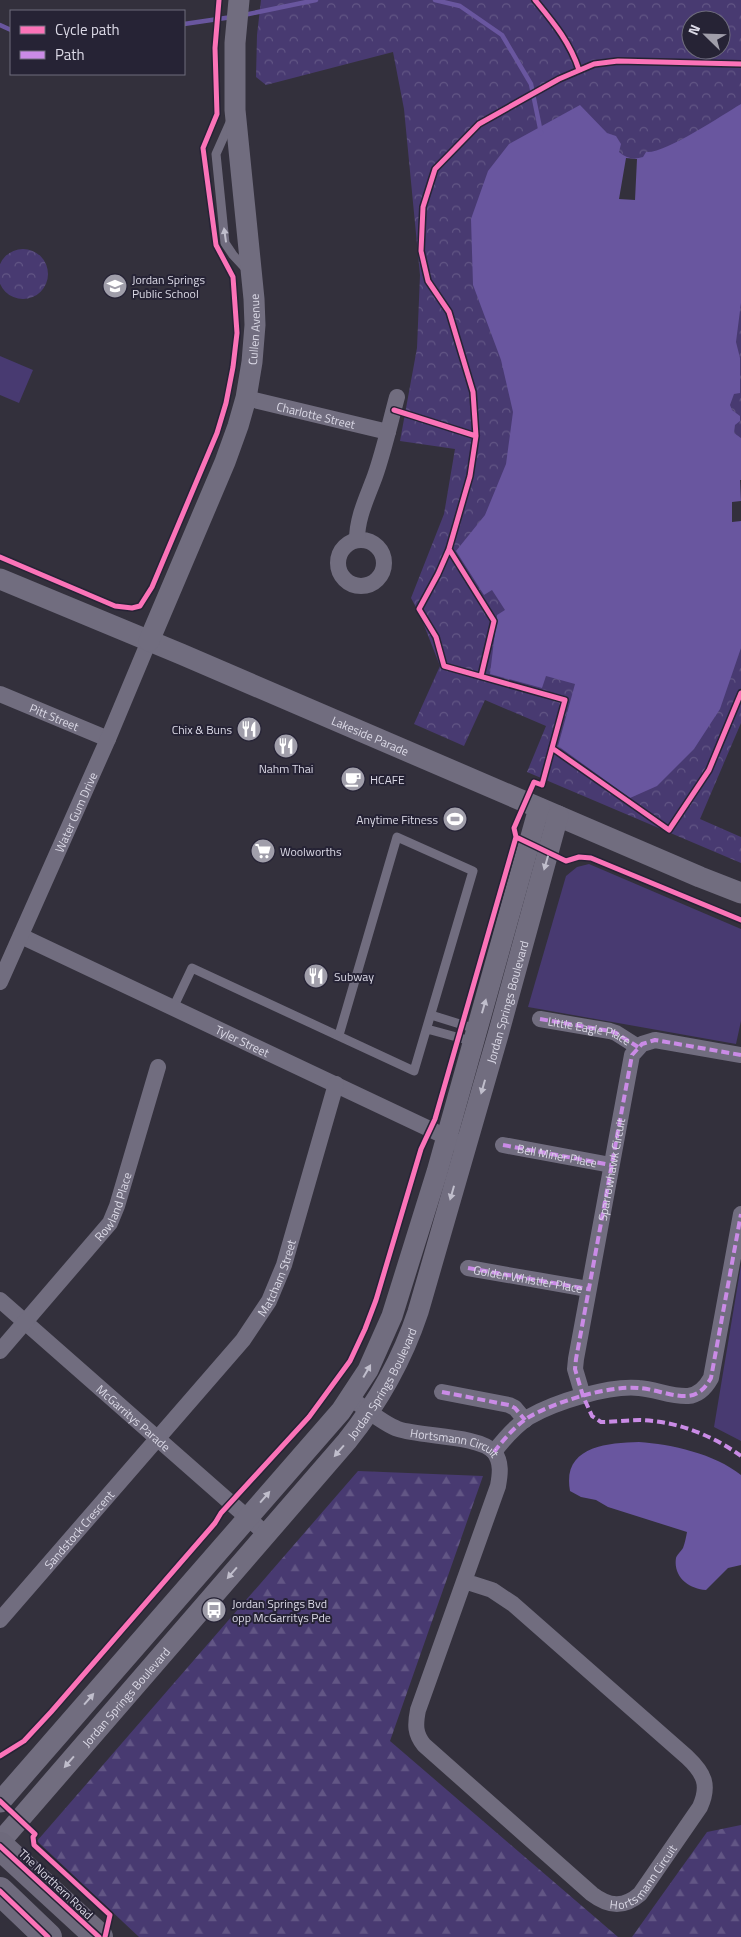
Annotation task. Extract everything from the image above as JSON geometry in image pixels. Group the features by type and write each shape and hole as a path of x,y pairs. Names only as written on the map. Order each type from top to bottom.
{"highway":[{"name":"The Northern Road","path":"0,1846 99,1937"},
{"path":"0,1891 48,1937"}],"street":[{"name":"Cullen Avenue","path":"149,641 222,469 246,398 252,362 254,325 252,274 235,110 235,42 239,0"},
{"path":"357,540 361,512 375,476 397,397"},
{"name":"Charlotte Street","path":"246,398 388,432"},
{"name":"Lakeside Parade","path":"0,579 741,893"},
{"name":"Water Gum Drive","path":"0,982 108,739 149,641"},
{"name":"Pitt Street","path":"0,694 108,739"},
{"name":"Jordan Springs Boulevard","path":"0,1842 348,1441 370,1412 393,1374 411,1334 456,1141 475,1036 548,812"},
{"name":"Jordan Springs Boulevard","path":"0,1802 341,1410 376,1354 392,1316 456,1141 496,1042 548,812"},
{"name":"Tyler Street","path":"21,936 456,1141"},
{"name":"Little Eagle Place","path":"540,1019 610,1031 638,1047"},
{"path":"638,1047 646,1042 656,1040 741,1055"},
{"name":"Sparrowhawk Circuit","path":"583,1396 576,1369 576,1359 630,1061 638,1047"},
{"name":"Rowland Place","path":"0,1352 110,1224 158,1067"},
{"name":"Matcham Street","path":"158,1439 243,1340 269,1301 284,1265 336,1084"},
{"name":"Bell Miner Place","path":"504,1145 611,1165"},
{"path":"494,1452 504,1439 526,1420 545,1410 601,1390 625,1387 690,1396 703,1390 711,1378 741,1214"},
{"name":"Golden Whistler Place","path":"468,1268 588,1289"},
{"name":"McGarritys Parade","path":"0,1300 266,1534"},
{"path":"442,1392 509,1405 526,1420"},
{"name":"Hortsmann Circuit","path":"350,1398 397,1429 480,1444 494,1452 499,1462 500,1478 418,1710 416,1721 418,1736 424,1745 592,1894 606,1903 620,1905 628,1903 640,1894 700,1807 705,1789 701,1773 687,1757 513,1604 492,1590 464,1581"},
{"name":"Sandstock Crescent","path":"0,1620 158,1439"}],"lane":[{"path":"174,1008 192,968 339,1035 414,1072 473,870 397,837 339,1035"},
{"path":"431,1015 475,1036 496,1042"},
{"path":"427,1029 475,1036 496,1042"}],"green space":[{"path":"261,0 741,0 741,723 700,819 741,837 741,863 527,772 546,726 485,700 464,746 414,724 440,666 420,615 411,598 444,514 455,449 400,441 417,348 420,275 404,109 393,52 266,85 256,77 257,35"},
{"path":"18,249 28,249 37,253 44,260 48,269 48,279 44,288 37,295 28,299 18,299 9,295 -1,282 -1,266 2,260 9,253"},
{"path":"0,356 33,370 19,403 0,395"},
{"path":"589,864 741,929 741,1021 736,1044 528,1007 566,876 577,867"},
{"path":"741,1265 741,1441 714,1427"},
{"path":"358,1471 483,1476 390,1741 618,1937 139,1937 37,1841"},
{"path":"741,1825 741,1937 632,1937 707,1832"}],"shaded area":[{"path":"741,104 741,303 736,342 740,358 740,393 734,394 730,405 732,410 740,416 740,421 735,425 734,433 741,438 741,648 720,709 694,749 657,786 630,798 558,746 575,684 546,676 542,688 490,674 497,615 505,610 492,590 484,595 456,551 485,515 506,464 513,412 501,360 473,285 471,219 488,171 509,144 580,105 607,133 616,136 621,144 619,152 627,157 636,158 643,157 646,152 655,151 679,141"},
{"path":"639,1442 692,1451 719,1461 741,1475 741,1565 728,1568 706,1590 688,1584 677,1571 676,1558 683,1548 687,1532 608,1507 596,1500 581,1497 570,1491 569,1476 579,1456 600,1446"}],"pier":[{"path":"626,158 637,159 635,200 619,199"},
{"path":"741,501 741,521 732,522 732,502"}],"waterway":[{"path":"244,15 316,0"},
{"path":"435,0 460,6 502,35 531,84 541,133"},
{"path":"185,24 232,17"},
{"path":"0,25 10,30"}],"marked path":[{"path":"540,1019 610,1031 638,1047"},
{"path":"741,1055 655,1040 642,1044 632,1055 575,1369 583,1396 592,1416 601,1422 640,1420 680,1426 706,1436 741,1456"},
{"path":"503,1145 611,1165"},
{"path":"494,1452 519,1424 540,1411 567,1400 613,1389 645,1389 682,1396 696,1394 702,1390 711,1378 741,1214"},
{"path":"468,1268 588,1289"},
{"path":"442,1392 509,1405 515,1408 525,1420"}],"cycle path":[{"path":"0,557 115,606 132,608 140,606 152,587 217,433 226,403 237,333 233,277 216,245 203,148 217,114 215,48 219,0"},
{"path":"535,0 566,41 579,70"},
{"path":"741,64 618,61 594,64 559,79 479,124 435,169 423,207 421,251 428,281 449,312 473,392 476,436 470,476 449,549 419,609 436,637 444,666 565,700 542,785 534,782 514,828 516,837 566,861 579,857 591,858 741,920"},
{"path":"394,410 476,436"},
{"path":"449,549 494,621 481,676"},
{"path":"552,748 669,830 709,770 741,693"},
{"path":"0,1756 24,1741 51,1712 215,1523 221,1513 309,1417 350,1361 376,1300 421,1149 435,1119 516,837"},
{"path":"0,1801 35,1834 33,1837 34,1845 110,1915 105,1937"},
{"path":"0,1846 99,1937"},
{"path":"0,1891 48,1937"}],"place":[{"name":"Jordan Springs Public School","path":"115,286"},
{"name":"Chix & Buns","path":"249,729"},
{"name":"Nahm Thai","path":"286,746"},
{"name":"HCAFE","path":"353,779"},
{"name":"Anytime Fitness","path":"455,819"},
{"name":"Woolworths","path":"263,851"},
{"name":"Subway","path":"316,976"},
{"name":"Jordan Springs Bvd opp McGarritys Pde","path":"214,1610"}]}
